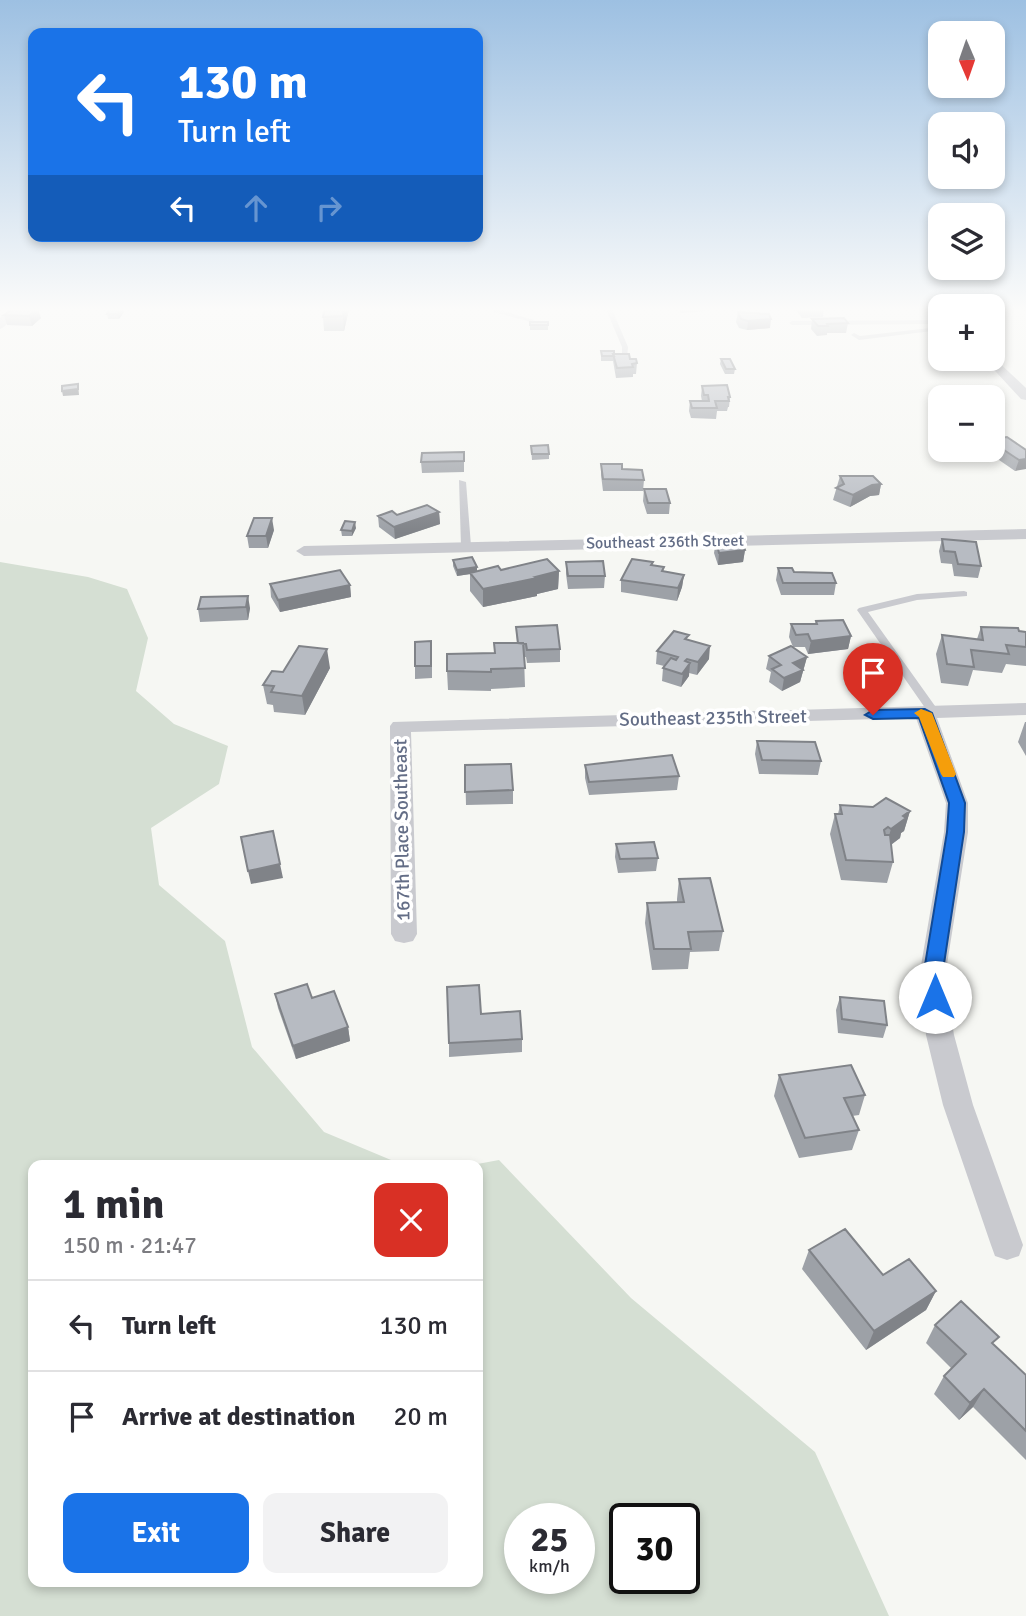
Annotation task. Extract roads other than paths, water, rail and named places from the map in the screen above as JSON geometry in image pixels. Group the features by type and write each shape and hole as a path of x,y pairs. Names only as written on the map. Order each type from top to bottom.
{"street":[{"path":"1012,382 1026,397"},
{"name":"Southeast 236th Street","path":"304,551 1026,534"},
{"name":"Southeast 235th Street","path":"400,726 1026,709"},
{"path":"929,713 957,803 956,832 932,977 940,1035 958,1105 1007,1245"},
{"name":"167th Place Southeast","path":"400,726 404,934"}],"lane":[{"path":"462,482 466,546"},
{"path":"929,713 862,610 917,597 964,594"}]}
